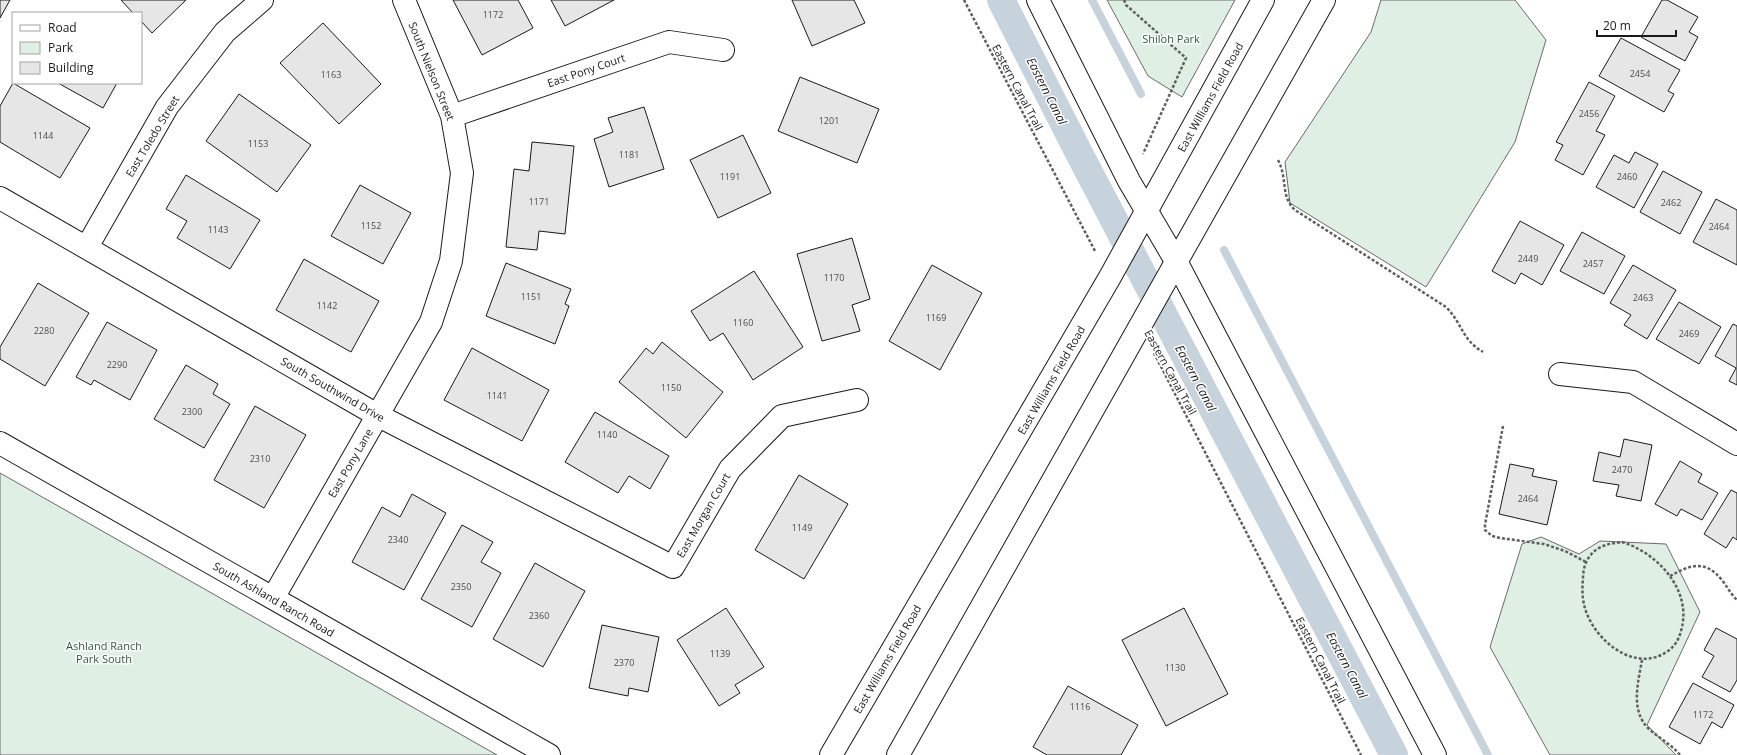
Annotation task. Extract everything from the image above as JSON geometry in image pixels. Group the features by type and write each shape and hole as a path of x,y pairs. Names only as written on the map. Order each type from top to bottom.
{"street":[{"name":"East Toledo Street","path":"87,247 167,108 225,32 262,0"},
{"name":"South Nielson Street","path":"404,0 452,116 462,173 451,261"},
{"path":"1038,0 1130,181 1176,261 1435,755"},
{"name":"East Williams Field Road","path":"831,755 1110,277 1263,0"},
{"path":"898,755 1324,0"},
{"name":"East Pony Court","path":"452,116 669,42 723,50"},
{"name":"South Southwind Drive","path":"0,198 377,415 673,567"},
{"name":"East Pony Lane","path":"273,598 431,322 451,261"},
{"path":"1560,374 1633,382 1737,444"},
{"name":"East Morgan Court","path":"673,567 730,469 782,416 857,400"},
{"name":"South Ashland Ranch Road","path":"0,443 549,755"}],"path":[{"name":"Eastern Canal Trail","path":"964,0 1110,277"},
{"path":"1124,0 1126,5 1186,58 1130,181"},
{"path":"1278,160 1283,170 1284,191 1289,205 1446,307 1460,324 1468,342 1483,352"},
{"name":"Eastern Canal Trail","path":"1138,328 1150,346 1361,755"},
{"path":"1503,426 1485,524 1486,530 1492,536 1500,538 1554,547 1586,562"},
{"path":"1622,542 1635,546 1649,553 1660,563 1670,576 1682,600 1684,611 1683,624 1679,637 1673,648 1654,658 1642,660 1619,651 1602,637 1594,628 1583,602 1583,572 1590,554 1598,548 1608,544 1622,542"},
{"path":"1670,576 1688,566 1704,567 1720,578 1737,600"},
{"path":"1642,660 1637,686 1639,715 1651,730 1664,739 1680,755"}],"green space":[{"name":"Shiloh Park","path":"1107,0 1235,0 1182,97 1148,76"},
{"path":"1381,0 1515,0 1546,40 1515,142 1426,287 1290,203 1285,162 1371,32"},
{"name":"Ashland Ranch Park South","path":"0,473 497,755 0,755"},
{"path":"1541,537 1579,554 1600,541 1666,544 1700,612 1647,725 1676,755 1550,755 1490,647 1522,544"}],"building":[{"path":"0,0 10,0 0,18"},
{"path":"121,0 186,0 152,33 142,22 142,12 132,12"},
{"path":"453,0 518,0 533,28 482,55"},
{"path":"551,0 614,0 565,26"},
{"path":"792,0 854,0 865,23 812,46"},
{"path":"1662,0 1667,0 1698,17 1689,32 1698,37 1685,61 1641,37"},
{"path":"323,23 381,84 339,124 280,63"},
{"path":"1621,38 1680,70 1668,91 1674,94 1664,112 1599,76"},
{"path":"800,77 879,109 857,163 778,131"},
{"path":"1589,82 1615,96 1596,131 1605,135 1583,175 1555,160 1563,145 1556,142"},
{"path":"12,84 15,84 90,128 60,178 0,142 0,106"},
{"path":"60,84 116,84 103,108"},
{"path":"239,94 311,145 277,192 206,141"},
{"path":"644,107 664,169 609,187 594,139 613,132 608,118"},
{"path":"743,135 771,193 718,218 690,160"},
{"path":"532,142 574,146 565,234 539,231 537,250 506,247 514,169 529,171"},
{"path":"1635,152 1658,164 1634,208 1596,187 1614,155 1629,163"},
{"path":"1663,171 1702,192 1680,234 1640,212"},
{"path":"186,175 260,220 230,269 177,238 187,221 166,209"},
{"path":"360,185 411,213 383,264 331,236"},
{"path":"1716,199 1737,210 1737,265 1693,242"},
{"path":"1520,221 1564,245 1542,285 1521,273 1515,284 1492,271"},
{"path":"1582,232 1625,256 1604,294 1560,271"},
{"path":"852,238 870,299 852,305 860,331 822,341 797,254"},
{"path":"304,259 379,301 351,352 276,310"},
{"path":"506,263 571,289 565,304 569,306 555,344 486,316"},
{"path":"932,265 982,293 940,370 889,341"},
{"path":"1633,265 1676,290 1647,339 1624,325 1631,315 1610,303"},
{"path":"754,271 803,347 753,380 723,333 710,341 691,311"},
{"path":"38,283 89,313 45,386 0,359 0,347"},
{"path":"1679,302 1721,327 1699,364 1656,339"},
{"path":"107,322 157,350 130,400 94,380 91,385 76,377"},
{"path":"1733,324 1737,326 1737,385 1729,381 1736,368 1715,356"},
{"path":"662,342 723,392 686,438 619,382 646,348 653,354"},
{"path":"472,348 549,390 522,441 444,400"},
{"path":"186,365 218,384 213,394 230,404 204,448 154,419"},
{"path":"255,406 306,435 264,508 214,480"},
{"path":"595,412 669,456 650,489 629,476 618,493 565,462"},
{"path":"1624,439 1652,445 1641,501 1616,496 1619,485 1593,481 1599,452 1620,457"},
{"path":"1680,461 1702,474 1698,482 1718,493 1702,520 1681,509 1677,516 1655,504"},
{"path":"1510,464 1534,469 1532,476 1557,481 1547,525 1499,514"},
{"path":"799,475 848,504 804,579 755,550"},
{"path":"1731,490 1737,493 1737,540 1733,537 1726,548 1704,534"},
{"path":"412,494 446,513 404,590 352,562 382,507 400,517"},
{"path":"462,525 493,542 481,562 501,573 472,627 421,599"},
{"path":"535,563 585,591 543,667 493,639"},
{"path":"726,608 764,667 735,685 740,693 719,706 677,640"},
{"path":"1184,608 1228,694 1166,726 1122,640"},
{"path":"602,625 659,637 648,692 629,688 628,696 589,688"},
{"path":"1716,628 1737,639 1737,680 1730,692 1702,677 1714,656 1704,650"},
{"path":"1693,683 1734,705 1722,728 1712,722 1700,744 1669,727"},
{"path":"1068,686 1138,725 1121,755 1047,755 1033,747"}],"waterway":[{"name":"Eastern Canal","path":"1001,0 1080,155 1394,755"},
{"path":"1092,0 1141,94"},
{"path":"1224,250 1488,755"}]}
